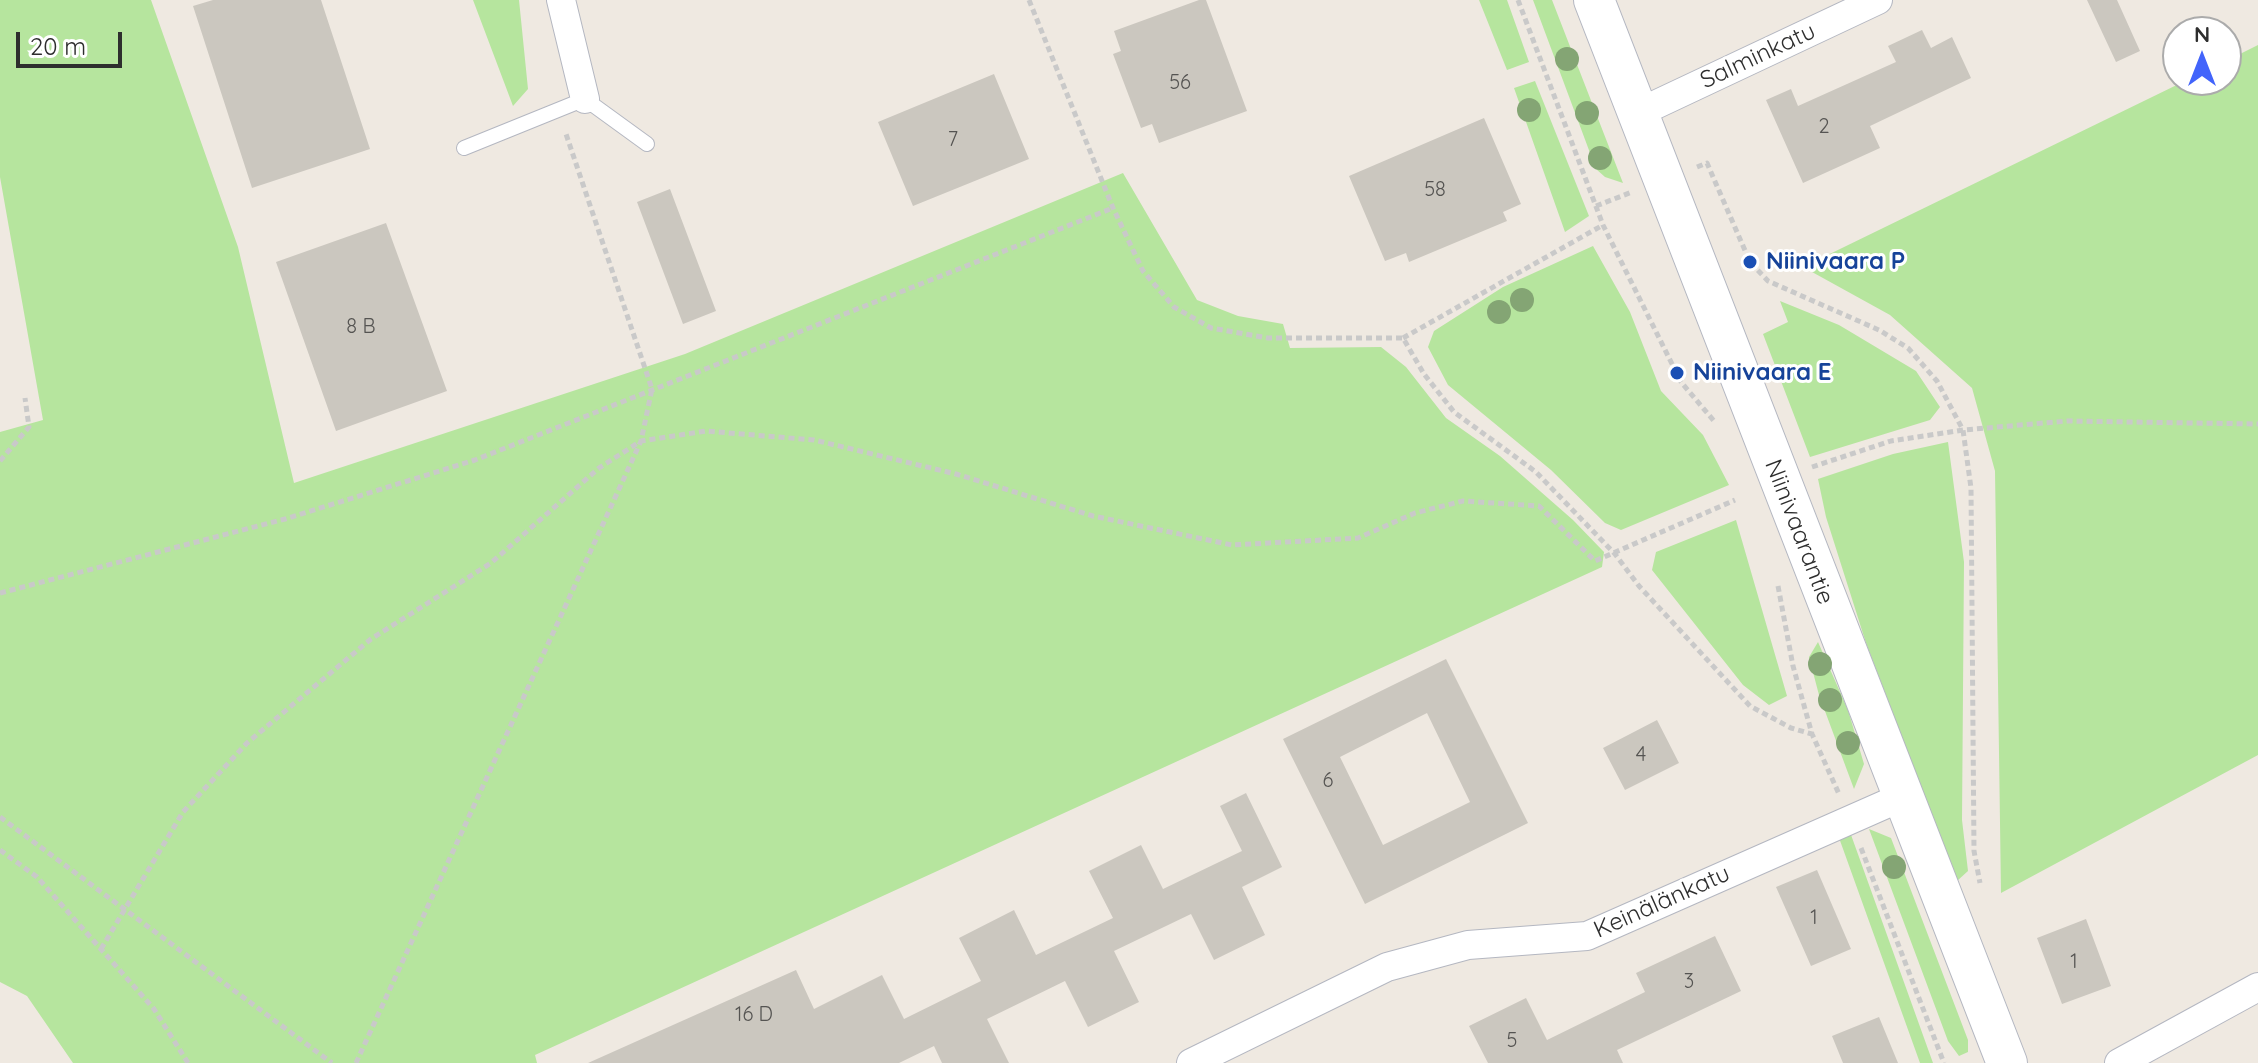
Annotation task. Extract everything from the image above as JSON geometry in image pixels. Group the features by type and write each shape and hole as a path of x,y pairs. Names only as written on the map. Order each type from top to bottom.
{"main road":[{"name":"Niinivaarantie","path":"1594,0 2007,1063"}],"street":[{"path":"561,0 585,99"},
{"name":"Salminkatu","path":"1638,113 1878,0"},
{"name":"Keinälänkatu","path":"1191,1063 1387,967 1468,945 1587,936 1902,797"},
{"path":"2119,1063 2258,987"}],"lane":[{"path":"464,148 585,99 647,144"}],"path":[{"path":"1029,0 1113,208 1143,271 1174,307 1211,328 1268,338 1403,338 1603,225"},
{"path":"1518,0 1603,225 1681,382 1724,431"},
{"path":"356,1063 641,441 652,389 559,111"},
{"path":"1596,206 1707,163 1750,262 1768,281 1879,330 1908,348 1937,381 1963,430 1971,488 1974,851 1982,893"},
{"path":"0,593 285,519 461,465 1113,208"},
{"path":"1403,338 1424,374 1454,412 1536,472 1615,554 1639,586 1750,706 1791,728 1812,734"},
{"path":"0,461 29,427 25,398"},
{"path":"1807,469 1891,441 1963,430 2067,421 2258,424"},
{"path":"101,949 183,812 247,743 371,639 491,563 599,468 641,441 706,431 814,440 956,474 1093,516 1232,545 1358,538 1415,513 1463,501 1539,506 1595,561 1735,500"},
{"path":"1776,574 1793,666 1812,734 1849,818 1944,1063"},
{"path":"0,817 332,1063"},
{"path":"0,850 37,877 154,1009 188,1063"}],"green space":[{"path":"0,0 151,0 238,247 294,483 685,354 1123,173 1197,300 1238,316 1283,324 1290,348 1381,347 1406,367 1446,418 1500,456 1573,520 1604,552 1602,567 535,1055 537,1063 73,1063 27,996 0,982 0,432 43,420 0,177"},
{"path":"473,0 519,0 528,89 513,106"},
{"path":"1479,0 1507,0 1529,62 1507,70"},
{"path":"1533,0 1552,0 1623,183 1605,177 1596,169"},
{"path":"2258,45 2258,755 2001,893 1995,471 1972,388 1890,315 1803,267 2162,92 2162,96 2242,96 2242,53"},
{"path":"1535,81 1589,216 1565,232 1514,88"},
{"path":"1593,246 1630,312 1661,391 1703,435 1729,485 1621,530 1605,523 1551,470 1448,385 1428,347 1434,331 1503,287"},
{"path":"1780,301 1839,325 1916,371 1940,407 1930,420 1810,457 1763,334 1788,322"},
{"path":"1948,442 1964,562 1962,820 1968,871 1957,881 1866,643 1826,517 1818,479 1893,454"},
{"path":"1736,520 1787,696 1769,705 1743,685 1652,570 1656,552"},
{"path":"1818,642 1848,710 1864,764 1854,789 1819,695 1809,657"},
{"path":"1869,829 1891,838 1968,1040 1968,1052 1959,1056 1948,1041"},
{"path":"1850,832 1933,1063 1920,1063 1838,835"}],"building":[{"path":"213,0 321,0 370,149 252,188 193,6"},
{"path":"1206,0 1247,111 1159,143 1152,124 1141,128 1113,54 1121,51 1114,31"},
{"path":"2087,0 2117,0 2140,51 2116,62"},
{"path":"1922,30 1931,48 1952,37 1971,78 1870,126 1880,148 1803,183 1766,100 1791,89 1798,106 1896,62 1888,46"},
{"path":"994,74 1029,159 913,206 878,122"},
{"path":"1484,118 1521,204 1503,212 1507,221 1409,262 1406,253 1385,261 1349,176"},
{"path":"670,189 716,311 683,324 637,202"},
{"path":"386,223 447,391 336,431 276,262"},
{"path":"1446,659 1528,823 1365,904 1283,739","holes":["1427,713 1470,802 1383,845 1340,757"]},
{"path":"1657,720 1679,763 1625,790 1603,748"},
{"path":"1246,793 1282,867 1242,887 1265,935 1214,960 1191,914 1114,951 1139,1002 1088,1027 1065,981 987,1019 1009,1063 942,1063 934,1046 899,1063 588,1063 796,970 814,1009 882,975 904,1019 981,981 959,938 1014,910 1036,955 1113,918 1089,871 1141,845 1163,889 1242,851 1220,806"},
{"path":"1817,870 1851,949 1811,966 1776,887"},
{"path":"2086,919 2111,986 2062,1004 2037,938"},
{"path":"1715,936 1741,991 1617,1050 1623,1063 1488,1063 1469,1026 1526,998 1547,1040 1645,992 1636,973"},
{"path":"1879,1017 1898,1063 1843,1063 1832,1036"}],"place":[{"name":"Niinivaara P","path":"1750,262"},
{"name":"Niinivaara E","path":"1677,373"}]}
